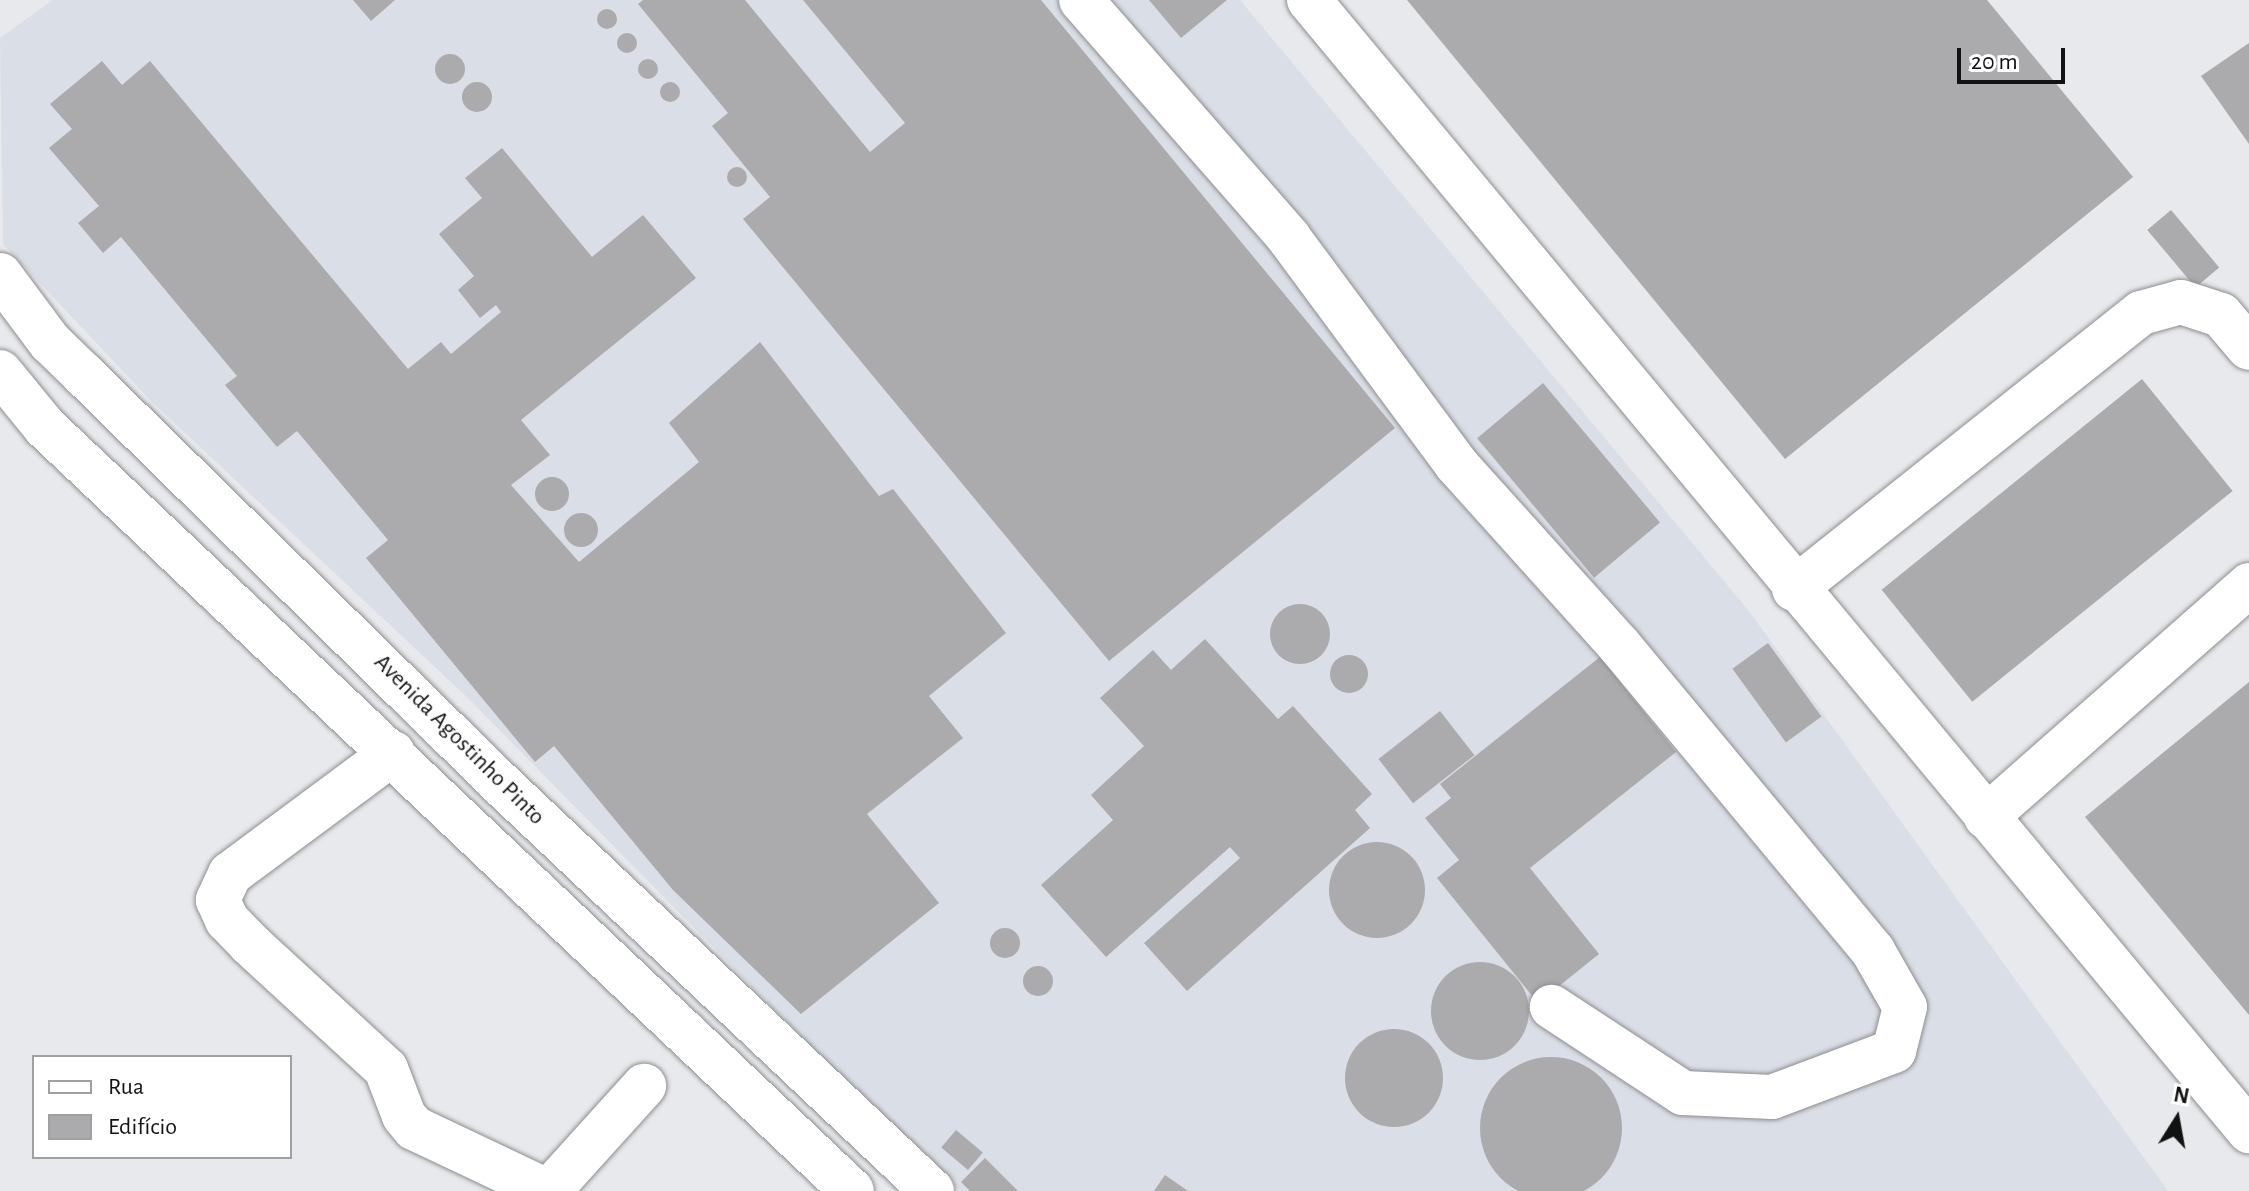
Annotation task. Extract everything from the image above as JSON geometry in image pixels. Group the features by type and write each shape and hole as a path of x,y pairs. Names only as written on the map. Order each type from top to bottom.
{"main road":[{"path":"1081,0 1289,238 1456,464 1619,645 1853,927 1905,1007 1894,1051 1772,1097 1683,1093 1552,1007"},
{"path":"1309,0 1794,589 2249,1131"},
{"name":"Avenida Agostinho Pinto","path":"0,275 72,363 503,786 932,1191"},
{"path":"1794,589 2141,313 2181,302 2221,315 2249,348"},
{"path":"0,372 45,427 393,753 852,1191"},
{"path":"1986,817 2249,585"},
{"path":"393,753 230,874 218,900 227,920 386,1069 404,1116 414,1128 548,1191 644,1086"}],"shaded area":[{"path":"53,0 1240,0 1749,611 2168,1191 961,1191 934,1172 468,698 152,402 3,244 0,38"}],"building":[{"path":"353,0 395,0 371,21"},
{"path":"643,0 745,0 870,152 905,123 803,0 1041,0 1395,428 1109,661 743,219 770,197 712,126 728,113 638,4"},
{"path":"1149,0 1227,0 1181,38"},
{"path":"1407,0 1987,0 2133,177 1785,459"},
{"path":"607,9 614,12 617,19 614,26 607,29 600,26 597,19 600,12"},
{"path":"627,33 634,36 637,43 634,50 627,53 620,50 617,43 620,36"},
{"path":"2249,43 2249,144 2201,76"},
{"path":"450,54 456,55 464,63 464,75 456,83 450,84 444,83 436,75 435,69 436,63 444,55"},
{"path":"648,59 655,62 658,69 655,76 648,79 641,76 638,69 641,62"},
{"path":"102,61 122,85 150,61 408,369 441,342 451,354 501,312 496,305 480,318 458,290 474,276 439,234 482,198 465,178 502,148 592,257 643,215 696,278 521,420 550,455 511,485 579,562 699,462 669,423 760,342 879,496 893,489 1006,633 929,696 963,738 867,814 939,903 801,1014 673,890 554,746 535,762 366,558 388,540 297,431 277,447 225,385 237,376 121,237 103,253 78,223 99,206 49,148 72,129 50,104"},
{"path":"477,82 483,83 491,91 491,103 483,111 477,112 471,111 463,103 462,97 463,91 471,83"},
{"path":"670,82 677,85 680,92 677,99 670,102 663,99 660,92 663,85"},
{"path":"737,167 744,170 747,177 744,184 737,187 730,184 727,177 730,170"},
{"path":"2171,210 2219,267 2195,287 2147,230"},
{"path":"2142,379 2233,491 1972,702 1882,590"},
{"path":"1543,383 1660,522 1594,578 1477,438"},
{"path":"552,477 564,482 569,494 564,506 552,511 540,506 535,494 540,482"},
{"path":"581,513 593,518 598,530 593,542 581,547 569,542 564,530 569,518"},
{"path":"1300,604 1312,606 1321,613 1328,622 1328,646 1321,655 1312,662 1300,664 1288,662 1279,655 1272,646 1270,634 1272,622 1279,613 1288,606"},
{"path":"1205,639 1278,719 1293,706 1372,794 1355,810 1370,828 1187,991 1144,943 1240,858 1230,847 1106,957 1041,885 1113,820 1091,795 1144,746 1100,698 1153,650 1171,670"},
{"path":"1768,643 1821,717 1786,742 1732,669"},
{"path":"1349,655 1362,661 1368,674 1362,687 1349,693 1336,687 1330,674 1336,661"},
{"path":"1600,657 1676,752 1530,868 1599,954 1538,1003 1437,878 1459,860 1425,818 1451,798 1440,784"},
{"path":"2249,682 2249,1015 2085,817"},
{"path":"1440,711 1474,755 1413,803 1379,759"},
{"path":"1377,842 1395,846 1411,856 1421,872 1425,890 1421,908 1411,924 1395,934 1377,938 1359,934 1343,924 1333,908 1329,890 1333,872 1343,856 1359,846"},
{"path":"1005,928 1016,932 1020,943 1016,954 1005,958 994,954 990,943 994,932"},
{"path":"1480,962 1499,966 1514,977 1525,992 1529,1011 1525,1030 1514,1045 1499,1056 1480,1060 1461,1056 1446,1045 1435,1030 1431,1011 1435,992 1446,977 1461,966"},
{"path":"1038,966 1049,970 1053,981 1049,992 1038,996 1027,992 1023,981 1027,970"},
{"path":"1394,1029 1413,1032 1429,1043 1440,1059 1443,1078 1440,1097 1429,1113 1413,1124 1394,1127 1375,1124 1359,1113 1348,1097 1345,1078 1348,1059 1359,1043 1375,1032"},
{"path":"1537,1058 1565,1058 1591,1069 1610,1088 1621,1114 1621,1142 1617,1155 1601,1178 1582,1192 1520,1192 1492,1168 1481,1142 1481,1114 1492,1088 1511,1069"},
{"path":"956,1130 983,1152 968,1170 941,1148"},
{"path":"985,1158 1018,1191 970,1191 961,1182"},
{"path":"1165,1175 1188,1191 1154,1191"}]}
